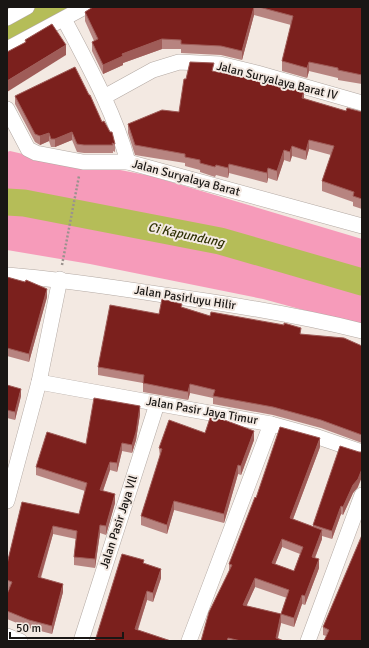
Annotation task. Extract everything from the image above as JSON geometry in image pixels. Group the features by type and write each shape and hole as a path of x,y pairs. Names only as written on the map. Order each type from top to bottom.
{"street":[{"path":"7,18 27,7"},
{"path":"7,49 85,7"},
{"path":"64,19 104,97 123,142 128,162"},
{"name":"Jalan Suryalaya Barat IV","path":"104,97 153,70 179,62 220,64 362,103"},
{"name":"Jalan Suryalaya Barat","path":"7,109 28,149 36,153 83,162 128,162 362,226"},
{"name":"Jalan Pasirluyu Hilir","path":"7,275 60,279 222,303 323,321 362,331"},
{"path":"7,501 39,382 60,279"},
{"name":"Jalan Pasir Jaya Timur","path":"39,382 271,424 318,436 362,452"},
{"name":"Jalan Pasir Jaya Vll","path":"81,641 157,404"},
{"path":"189,641 271,424"},
{"path":"308,641 362,495"},
{"path":"7,636 20,641"}],"path":[{"path":"64,256 77,181"}],"shaded area":[{"path":"10,151 66,164 115,169 151,176 362,239 362,326 263,299 90,264 7,250 7,152"}],"building":[{"path":"93,7 254,7 242,51 221,46 181,44 181,40 162,39 122,54 123,56 103,65 92,42 98,39 85,12"},
{"path":"259,7 362,7 362,75 309,62 307,68 282,61 293,16"},
{"path":"52,24 66,45 7,81 7,52 26,42 25,40"},
{"path":"190,62 214,63 212,71 304,91 302,98 346,111 347,108 362,112 362,199 353,196 354,192 322,181 334,146 309,140 306,151 292,146 290,152 284,150 277,171 268,168 267,173 229,164 228,168 216,165 215,167 200,163 200,160 185,157 185,154 135,145 128,124 162,110 179,112 184,79 186,79"},
{"path":"75,67 102,122 104,121 110,132 112,132 115,144 77,144 72,132 55,139 51,139 49,133 40,136 35,134 15,96"},
{"path":"7,277 25,282 26,280 47,289 29,354 7,348"},
{"path":"162,299 182,304 181,307 210,316 211,312 284,325 284,323 301,328 300,334 344,338 362,346 362,435 321,420 273,407 213,396 215,390 190,384 188,392 143,383 144,375 98,367 110,305 159,314"},
{"path":"7,385 21,389 15,412 7,410"},
{"path":"94,398 140,406 136,432 132,445 122,443 117,463 110,462 100,490 115,494 106,526 100,525 95,559 74,557 77,531 53,526 38,577 63,584 52,626 29,620 7,611 7,594 12,582 7,580 7,564 22,502 79,514 87,483 36,467 47,432 86,444"},
{"path":"211,415 254,431 241,466 238,465 224,514 174,501 167,525 141,516 162,449 159,448 169,420 205,433"},
{"path":"280,427 320,438 290,518 322,530 312,557 319,559 305,596 302,595 294,618 281,614 276,638 284,641 241,641 228,638 227,641 201,641 209,612 232,565 229,564 255,497 256,498","holes":["282,539 303,547 294,571 272,563","255,578 289,590 281,614 243,605"]},
{"path":"340,446 362,452 362,469 343,507 341,506 332,531 313,525"},
{"path":"362,535 362,641 324,641 329,630 323,627"},
{"path":"122,554 144,560 143,563 161,569 153,593 147,591 135,629 171,641 95,641"}],"waterway":[{"path":"7,35 35,16 53,7"},
{"name":"Ci Kapundung","path":"7,202 24,203 220,241 362,282"}]}
